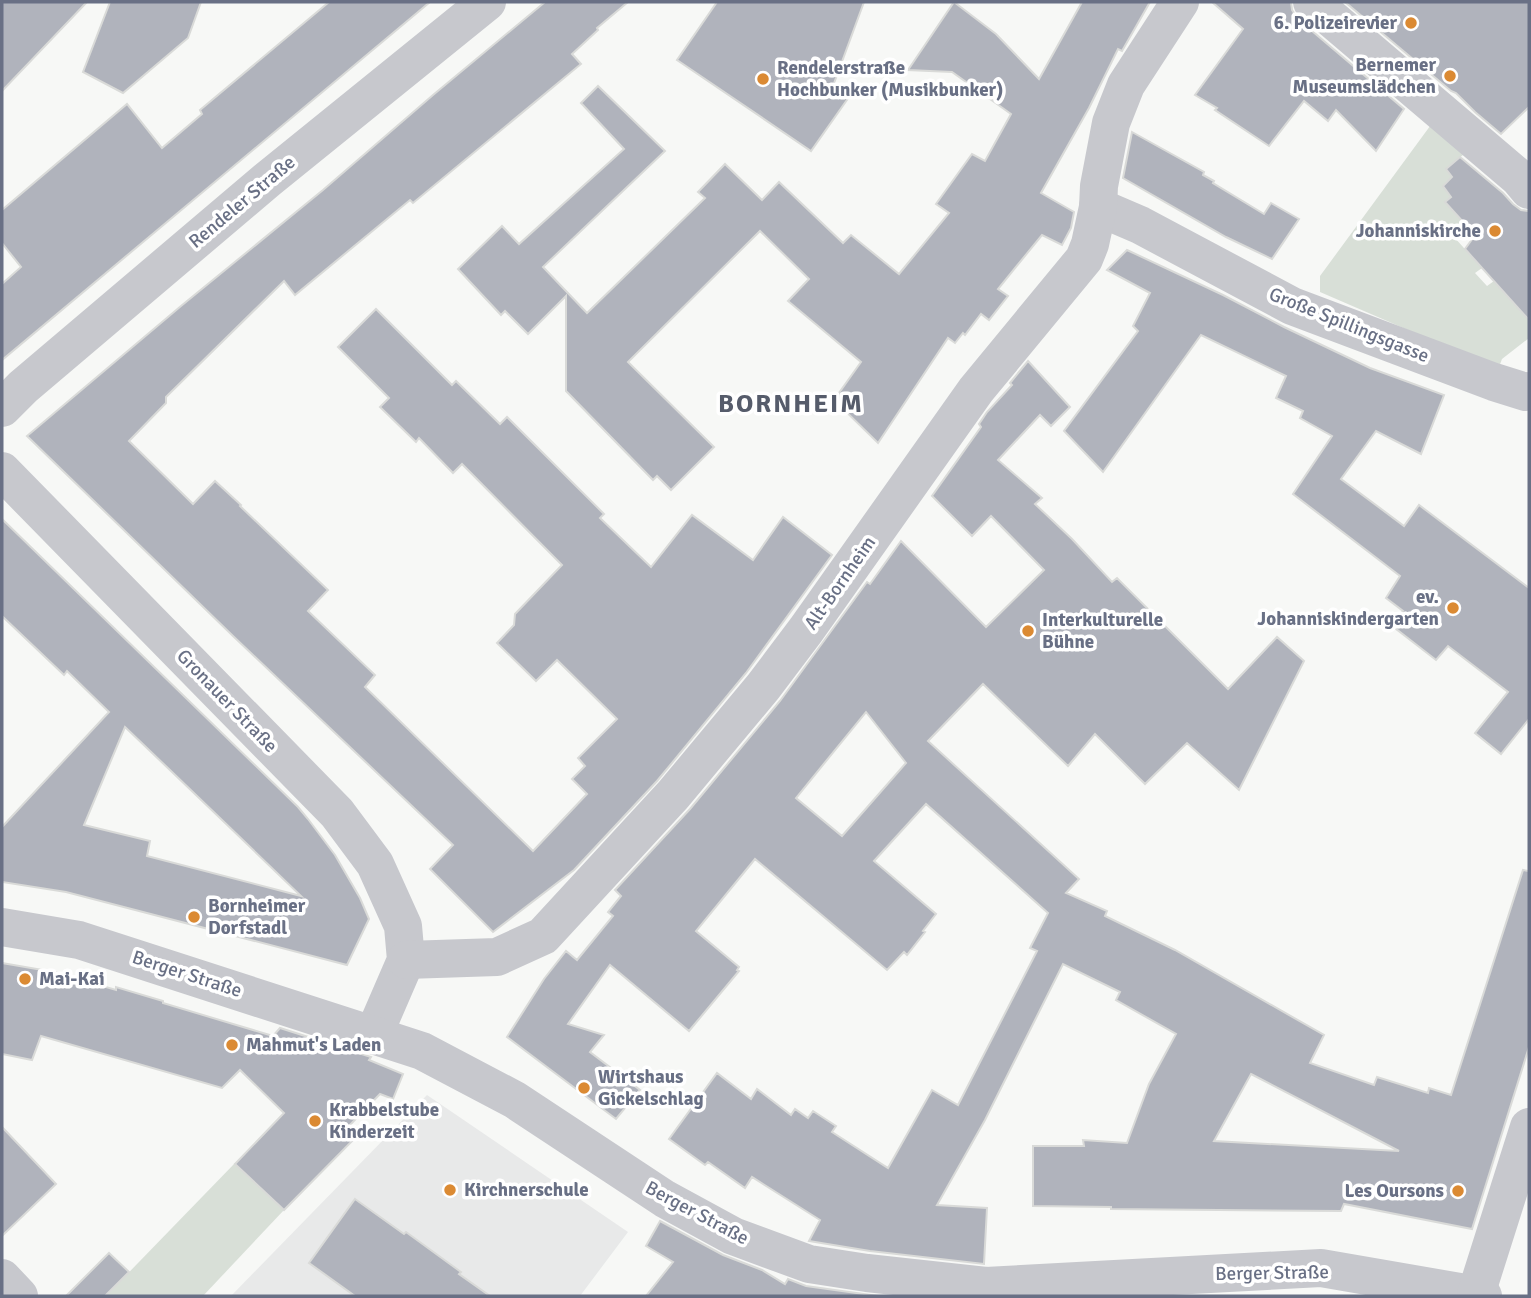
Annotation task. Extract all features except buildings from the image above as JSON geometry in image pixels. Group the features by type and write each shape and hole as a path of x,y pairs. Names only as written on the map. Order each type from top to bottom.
{"street":[{"name":"Rendeler Straße","path":"2,408 23,387 257,189 487,2"},
{"name":"Alt-Bornheim","path":"406,960 497,957 543,936 673,795 763,687 976,390 1084,259 1098,207 1098,187 1111,123 1126,85 1180,2"},
{"path":"1312,2 1519,178 1529,190"},
{"name":"Große Spillingsgasse","path":"1098,207 1140,225 1293,306 1494,382 1529,391"},
{"name":"Gronauer Straße","path":"2,471 337,813 375,864 403,926 406,960"},
{"name":"Berger Straße","path":"2,927 79,940 422,1051 515,1100 646,1187 733,1237 809,1264 986,1286 1321,1268 1479,1295"},
{"path":"373,1034 406,960"},
{"path":"1479,1295 1529,1127"},
{"path":"2,1278 19,1296"}],"shaded area":[{"path":"1433,122 1469,150 1446,169 1452,177 1443,186 1451,197 1446,202 1466,225 1454,237 1482,268 1475,273 1487,286 1494,281 1517,307 1529,312 1529,338 1502,359 1499,367 1320,292 1320,276"},
{"name":"Kirchnerschule","path":"427,1095 628,1232 580,1296 231,1296"},
{"path":"235,1163 284,1210 203,1296 106,1296"}],"place":[{"name":"6. Polizeirevier","path":"1411,23"},
{"name":"Bernemer Museumslädchen","path":"1450,76"},
{"name":"Rendelerstraße Hochbunker (Musikbunker)","path":"763,79"},
{"name":"Johanniskirche","path":"1495,231"},
{"name":"ev. Johanniskindergarten","path":"1453,608"},
{"name":"Interkulturelle Bühne","path":"1028,631"},
{"name":"Bornheimer Dorfstadl","path":"194,917"},
{"name":"Mai-Kai","path":"25,979"},
{"name":"Mahmut's Laden","path":"232,1045"},
{"name":"Wirtshaus Gickelschlag","path":"584,1088"},
{"name":"Krabbelstube Kinderzeit","path":"315,1121"},
{"name":"Kirchnerschule","path":"450,1190"},
{"name":"Les Oursons","path":"1458,1191"}],"district":[{"name":"BORNHEIM","path":"791,404"}]}
